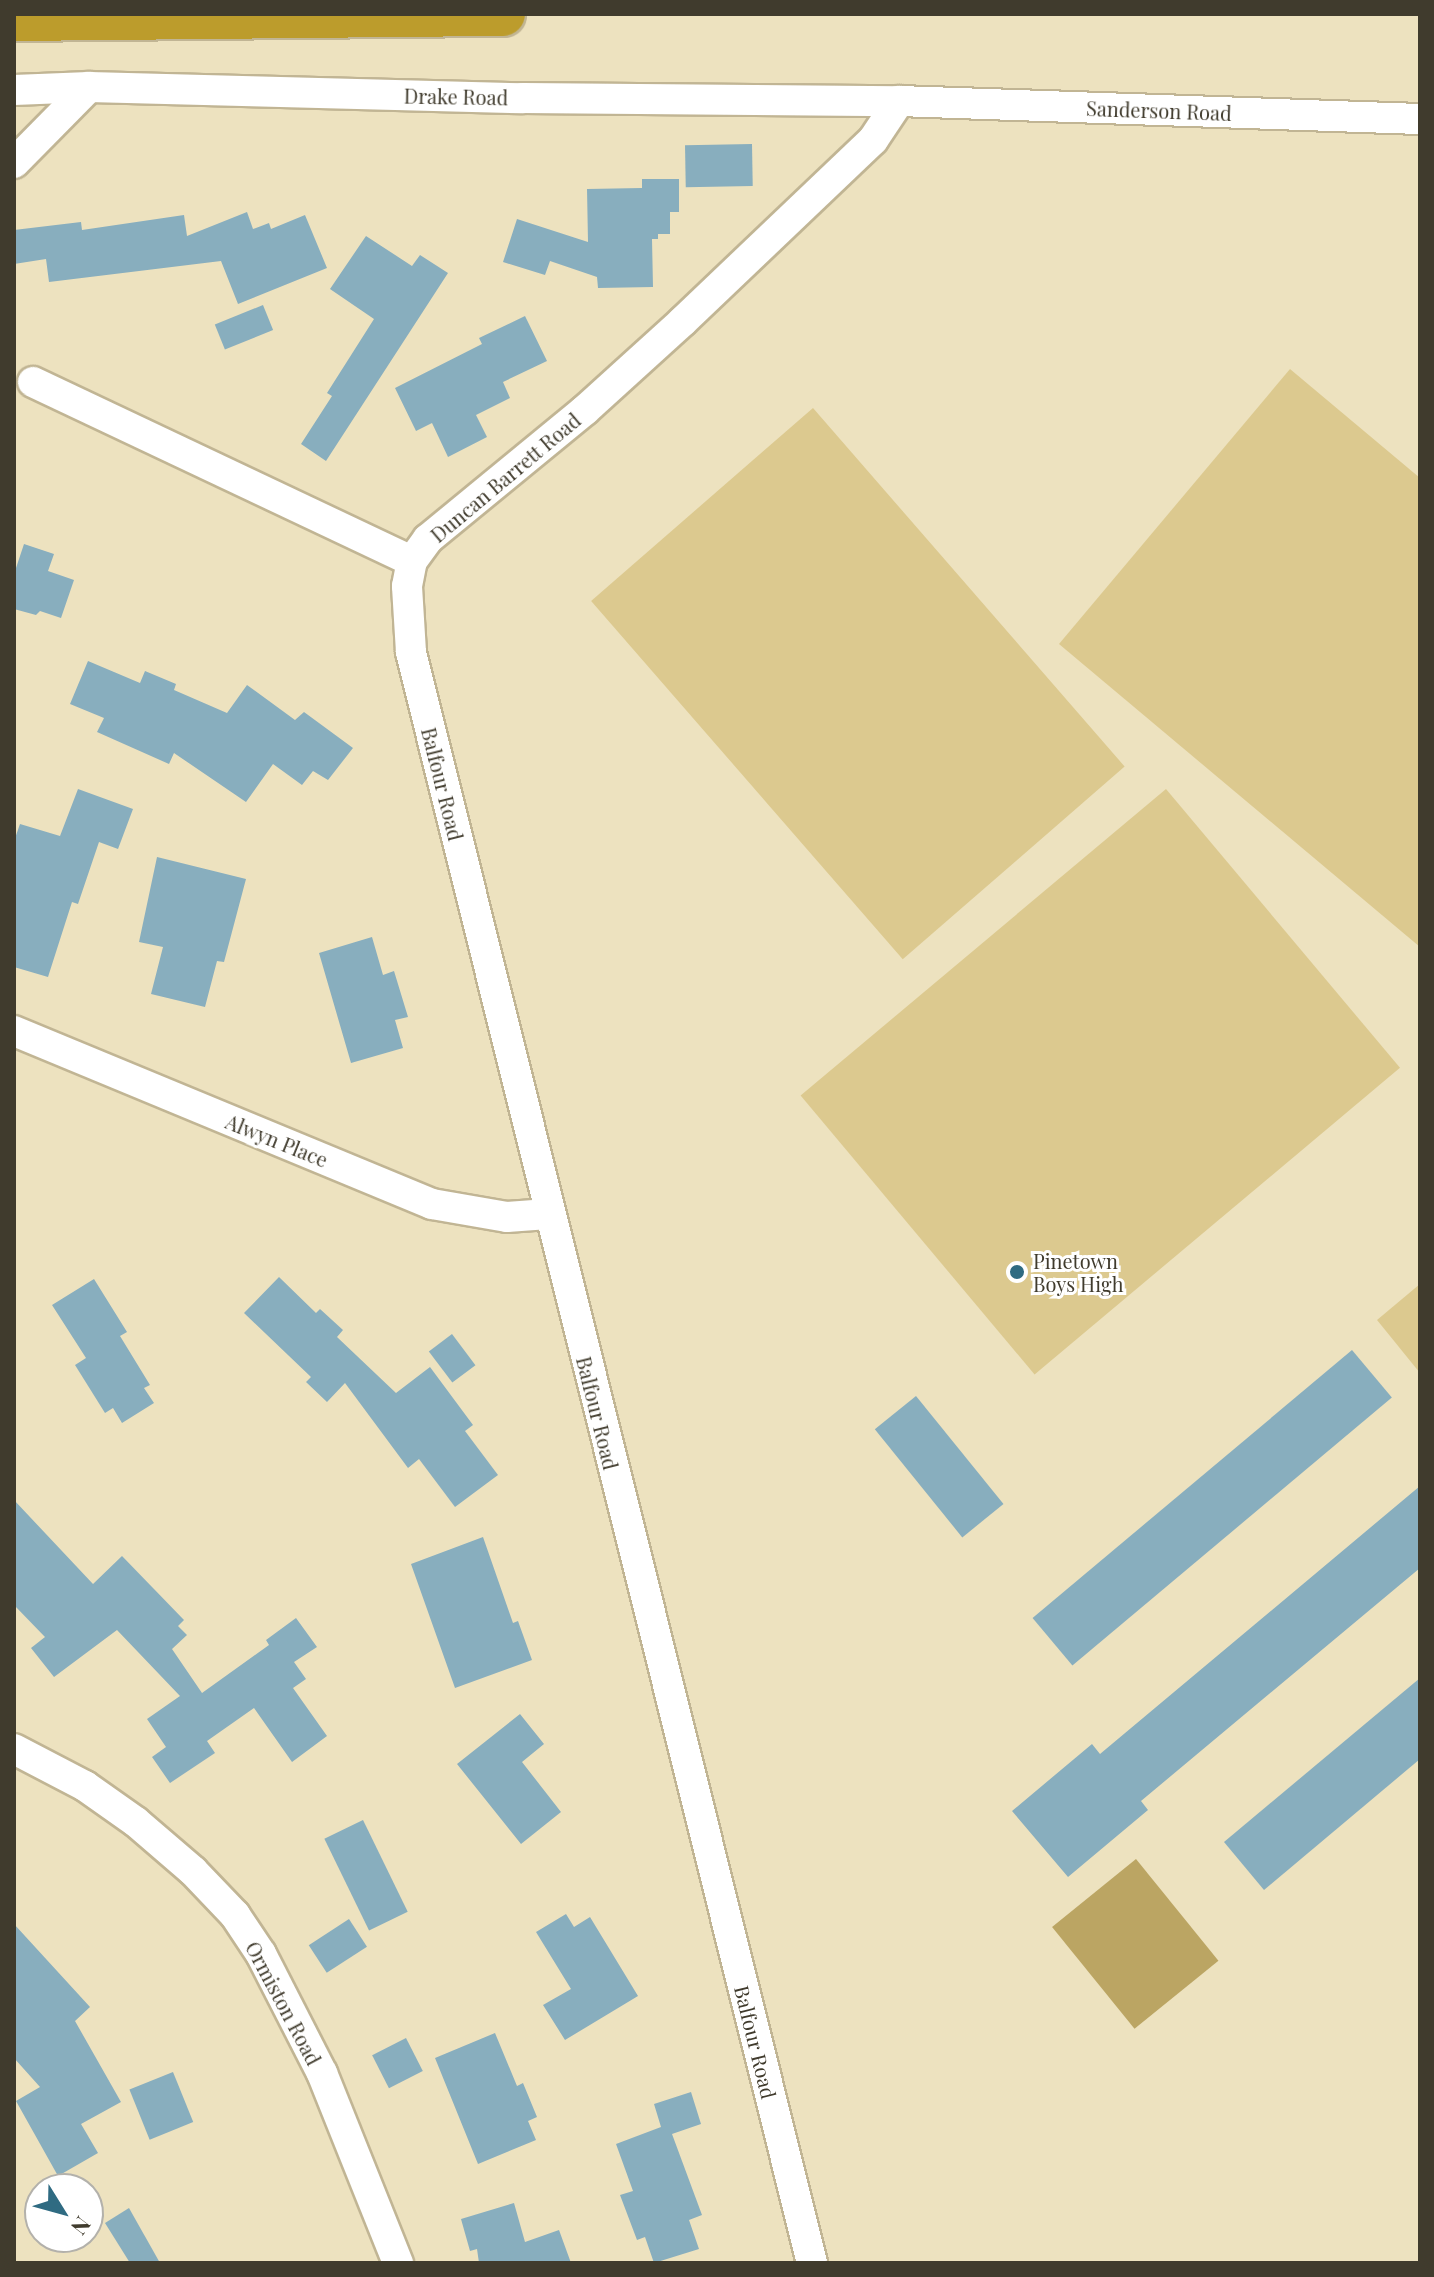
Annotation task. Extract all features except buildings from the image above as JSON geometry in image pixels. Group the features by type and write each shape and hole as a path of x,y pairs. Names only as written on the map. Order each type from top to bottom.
{"highway":[{"path":"14,19 503,14"}],"street":[{"name":"Drake Road","path":"14,90 89,87 523,98 899,101"},
{"path":"14,163 89,87"},
{"name":"Sanderson Road","path":"899,101 1420,119"},
{"name":"Duncan Barrett Road","path":"412,561 438,530 585,410 683,321 873,140 899,101"},
{"path":"33,382 412,561"},
{"name":"Balfour Road","path":"412,561 406,600 411,652 548,1214 812,2263"},
{"name":"Alwyn Place","path":"14,1031 432,1204 507,1217 548,1214"},
{"name":"Ormiston Road","path":"14,1749 85,1786 136,1822 193,1871 235,1915 261,1954 322,2073 398,2263"}],"shaded area":[{"path":"1290,369 1420,478 1420,947 1059,644"},
{"path":"813,408 1125,766 903,959 591,601"},
{"path":"1166,789 1400,1068 1035,1374 801,1096"},
{"path":"1420,1284 1420,1373 1377,1320"},
{"path":"1136,1859 1218,1961 1135,2029 1052,1927"}],"place":[{"name":"Pinetown Boys High","path":"1017,1272"}]}
